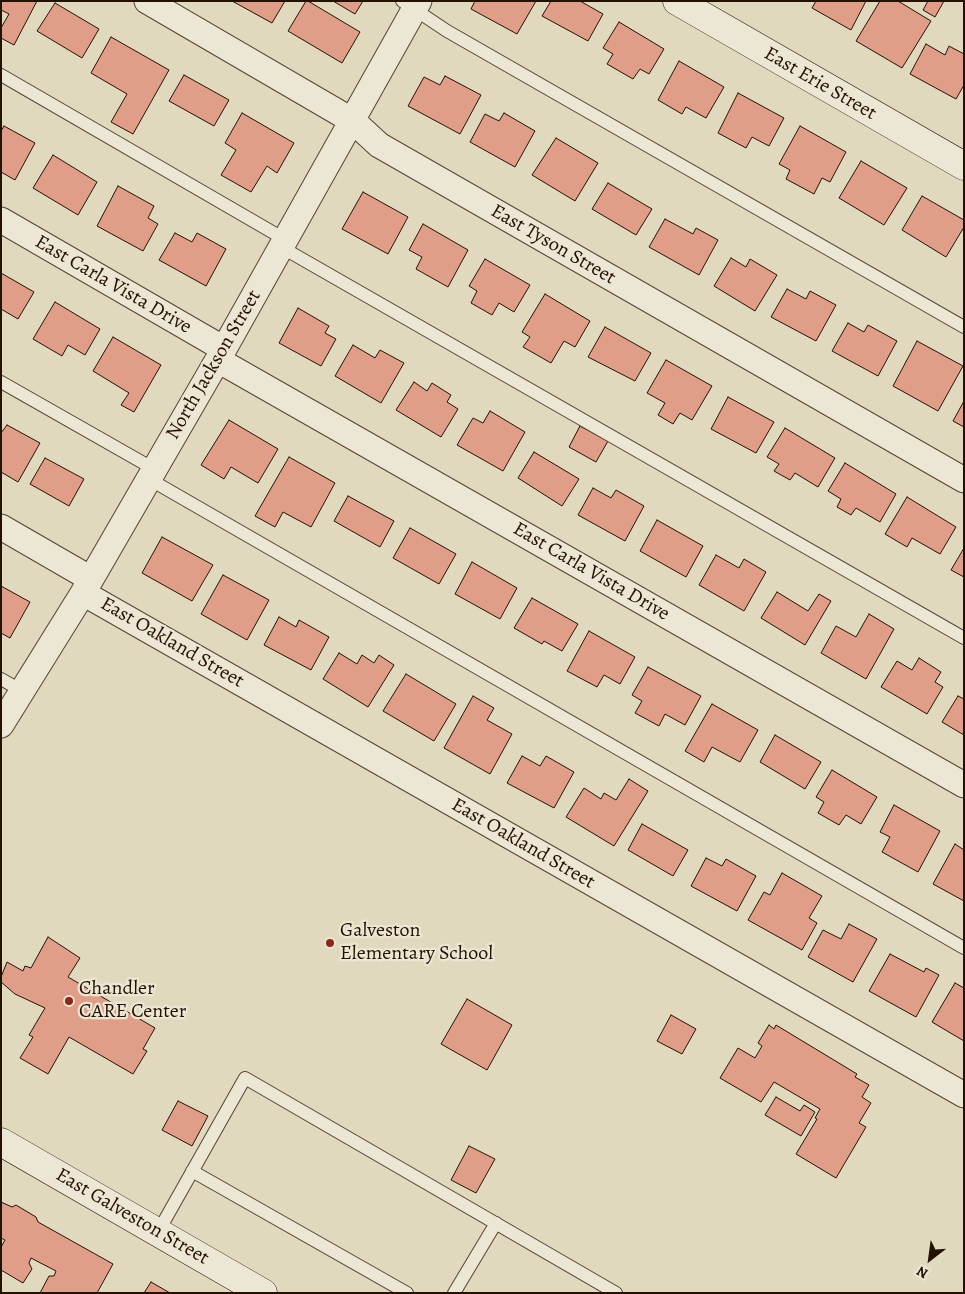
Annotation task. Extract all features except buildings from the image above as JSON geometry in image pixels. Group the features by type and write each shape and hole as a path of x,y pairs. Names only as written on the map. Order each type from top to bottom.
{"street":[{"name":"East Tyson Street","path":"147,1 353,121 379,145 964,480"},
{"name":"East Erie Street","path":"677,1 964,166"},
{"name":"North Jackson Street","path":"1,724 12,685 87,586 353,121 412,4"},
{"name":"East Carla Vista Drive","path":"1,220 221,354 964,785"},
{"name":"East Oakland Street","path":"1,527 87,586 964,1095"},
{"name":"East Galveston Street","path":"1,1142 263,1293"}],"lane":[{"path":"412,4 447,30 964,327"},
{"path":"1,75 283,243 964,638"},
{"path":"1,382 151,474 964,948"},
{"path":"158,1232 245,1078 616,1293"},
{"path":"192,1171 407,1293"},
{"path":"454,1293 496,1223"}],"place":[{"name":"Galveston Elementary School","path":"330,943"},
{"name":"Chandler CARE Center","path":"69,1001"}]}
